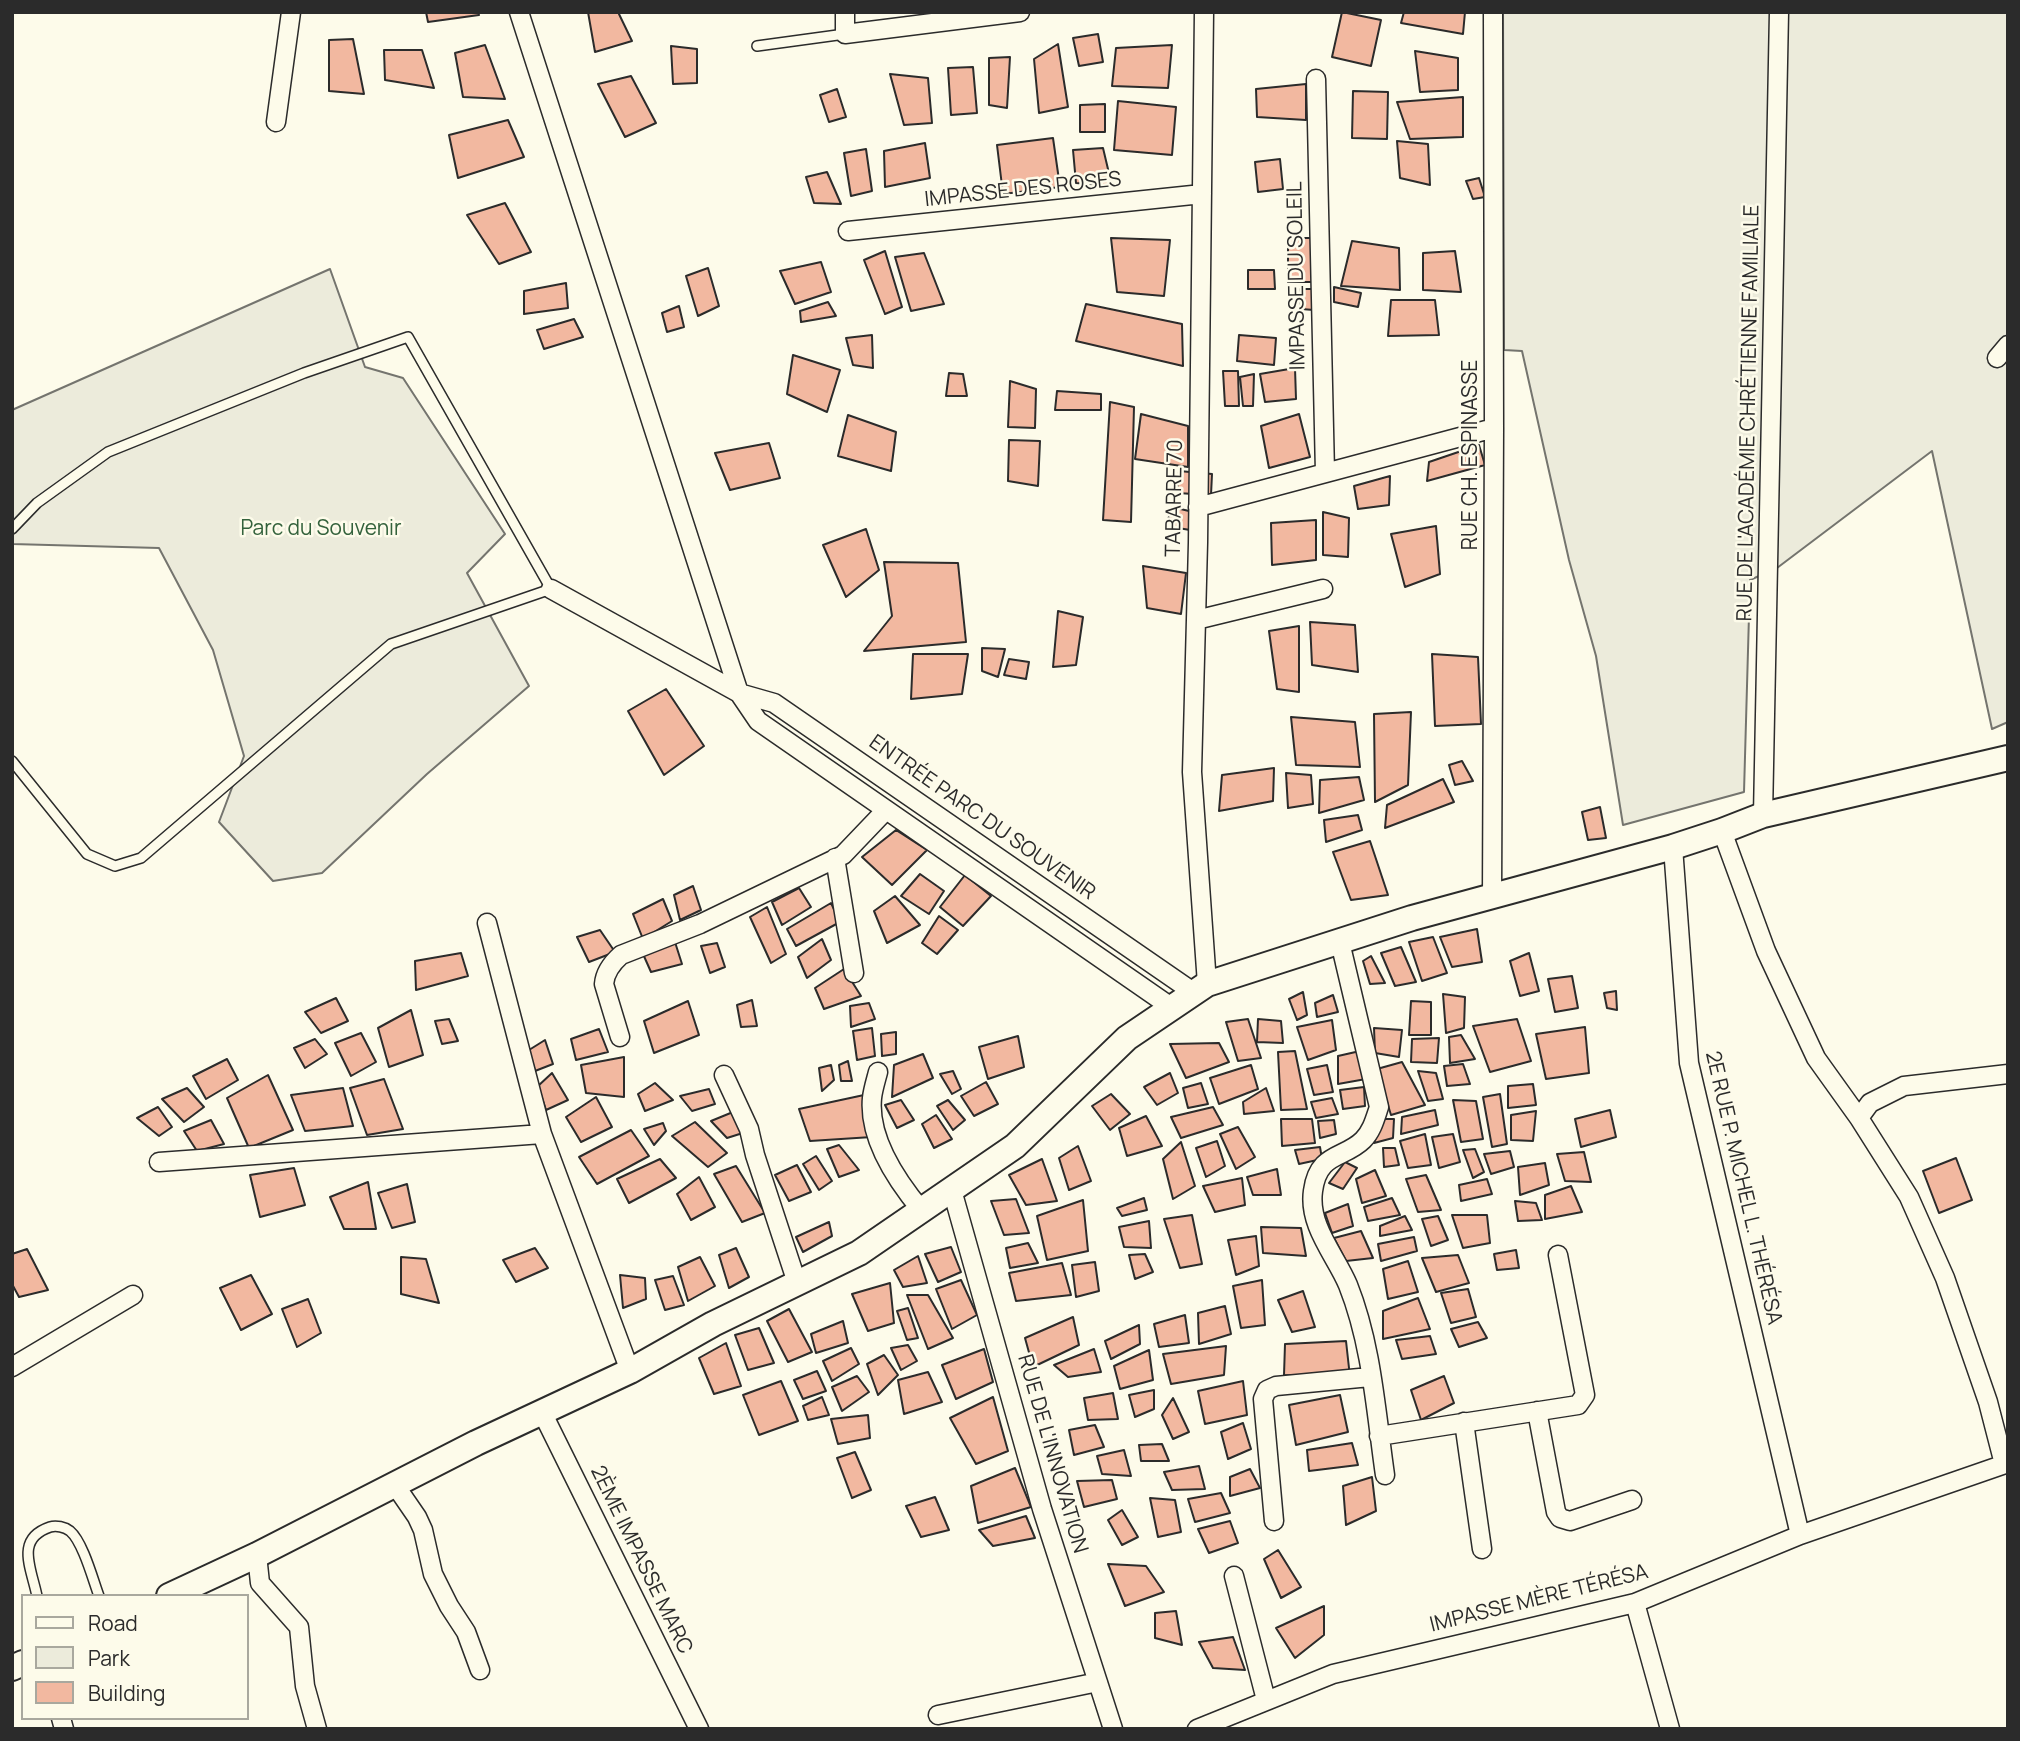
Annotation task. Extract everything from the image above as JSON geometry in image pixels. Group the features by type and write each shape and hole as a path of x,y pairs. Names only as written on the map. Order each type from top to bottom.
{"main road":[{"path":"173,1594 630,1371 713,1324 859,1253 1015,1146 1127,1038 1200,988 1272,962 1412,918 1673,846 1763,815 2008,758"}],"street":[{"path":"276,122 291,12"},
{"path":"519,12 739,693"},
{"path":"845,12 845,34 1020,12"},
{"name":"TABARRE 70","path":"1200,988 1192,772 1204,12"},
{"name":"RUE CH. ESPINASSE","path":"1492,897 1493,12"},
{"name":"RUE DE L'ACADÉMIE CHRÉTIENNE FAMILIALE","path":"1763,815 1779,12"},
{"name":"IMPASSE DU SOLEIL","path":"1316,79 1325,473"},
{"name":"IMPASSE DES ROSES","path":"848,231 1202,194"},
{"path":"1198,507 1494,428"},
{"name":"ENTRÉE PARC DU SOUVENIR","path":"551,589 739,693 774,703 1200,988"},
{"path":"1196,620 1323,589"},
{"name":"ENTRÉE PARC DU SOUVENIR","path":"739,693 758,721 1171,1007"},
{"path":"621,1037 604,978 621,955 700,924 843,855 886,810"},
{"path":"1722,831 1766,951 1816,1058 1859,1118 1909,1197 1945,1278 2006,1463"},
{"name":"2E RUE P. MICHEL L. THÉRÉSA","path":"1673,846 1689,1063 1800,1535"},
{"path":"835,858 854,973"},
{"path":"487,923 542,1134 630,1371"},
{"path":"1340,942 1379,1107 1373,1126 1362,1141 1330,1158 1321,1169 1313,1190 1314,1208 1327,1248 1348,1284 1363,1336 1385,1475"},
{"path":"878,1072 872,1097 872,1114 885,1158 904,1189 922,1210"},
{"path":"1859,1118 1870,1103 1904,1086 2008,1074"},
{"path":"724,1075 749,1129 797,1283"},
{"path":"159,1162 542,1134"},
{"name":"RUE DE L'INNOVATION","path":"952,1190 1042,1508 1112,1729"},
{"path":"1379,1436 1577,1405 1583,1401 1585,1395 1558,1255"},
{"path":"12,1367 133,1295"},
{"path":"1274,1521 1263,1399 1267,1390 1276,1386 1370,1377"},
{"path":"1537,1411 1556,1512 1560,1518 1570,1521 1632,1500"},
{"name":"2ÈME IMPASSE MARC","path":"542,1412 699,1729"},
{"path":"1464,1422 1482,1549"},
{"name":"IMPASSE MÈRE TÉRÉSA","path":"1197,1729 1334,1674 1635,1603 1800,1535 2006,1463"},
{"path":"395,1485 423,1530 433,1574 466,1632 480,1671"},
{"path":"257,1555 260,1583 299,1627 305,1686 317,1729"},
{"path":"1234,1576 1265,1700"},
{"path":"1635,1603 1670,1729"},
{"path":"938,1715 1098,1682"}],"lane":[{"path":"757,46 845,34"},
{"path":"12,529 37,503 108,452 304,373 408,337 551,589 391,644 141,858 115,866 86,854 12,761"},
{"path":"37,1594 27,1550 29,1541 36,1532 55,1526 69,1530 76,1539 98,1594"}],"green space":[{"path":"1503,12 2008,12 2008,722 1992,729 1932,451 1777,568 1750,580 1744,792 1623,825 1596,656 1569,560 1522,351 1504,350"},
{"name":"Parc du Souvenir","path":"330,269 365,367 403,378 505,534 467,573 529,686 427,774 322,873 273,881 219,822 244,756 213,650 159,548 12,544 12,410"}],"building":[{"path":"426,12 478,12 479,15 428,22"},
{"path":"588,12 618,12 632,41 595,52"},
{"path":"1342,12 1381,20 1371,66 1332,57"},
{"path":"1404,12 1465,12 1463,34 1401,23"},
{"path":"1098,34 1103,62 1079,66 1073,38"},
{"path":"353,39 364,94 329,91 329,40"},
{"path":"1058,44 1068,107 1039,113 1034,59"},
{"path":"485,45 505,99 463,97 455,53"},
{"path":"1172,45 1168,88 1112,86 1116,48"},
{"path":"671,46 697,49 697,83 673,84"},
{"path":"384,50 422,50 434,88 385,80"},
{"path":"1415,51 1458,58 1458,90 1420,92"},
{"path":"1010,57 1007,108 989,105 989,58"},
{"path":"973,67 977,113 951,115 948,68"},
{"path":"890,74 928,78 932,123 904,125"},
{"path":"631,76 656,123 625,137 598,84"},
{"path":"1306,84 1306,120 1257,117 1256,89"},
{"path":"837,89 846,117 829,122 820,95"},
{"path":"1353,91 1388,92 1387,139 1352,138"},
{"path":"1463,97 1463,137 1410,139 1397,102"},
{"path":"1118,101 1176,107 1172,155 1114,150"},
{"path":"1105,104 1105,132 1080,132 1080,105"},
{"path":"508,120 524,157 458,178 449,135"},
{"path":"1053,138 1060,187 1003,194 997,145"},
{"path":"1397,141 1428,144 1430,185 1400,178"},
{"path":"925,143 930,178 885,187 884,151"},
{"path":"1103,148 1112,186 1076,183 1073,150"},
{"path":"866,149 872,191 851,196 844,153"},
{"path":"1280,159 1283,189 1258,192 1255,162"},
{"path":"827,172 841,204 814,203 806,177"},
{"path":"1479,178 1485,197 1473,199 1466,181"},
{"path":"505,203 531,252 499,264 467,215"},
{"path":"1111,238 1170,240 1164,296 1117,292"},
{"path":"1288,238 1312,238 1312,282 1288,282"},
{"path":"1352,241 1399,248 1400,290 1341,286"},
{"path":"885,251 902,307 885,314 864,260"},
{"path":"1455,251 1461,292 1423,290 1423,253"},
{"path":"924,253 944,304 911,311 895,257"},
{"path":"821,262 831,292 795,304 780,271"},
{"path":"708,268 719,306 698,316 686,276"},
{"path":"1248,270 1274,270 1275,289 1248,289"},
{"path":"566,283 568,308 524,314 524,291"},
{"path":"1334,287 1361,293 1358,307 1334,302"},
{"path":"1300,289 1313,289 1314,310 1301,309"},
{"path":"1391,300 1435,300 1439,335 1388,336"},
{"path":"828,302 836,316 801,322 800,311"},
{"path":"1086,304 1182,324 1183,366 1076,341"},
{"path":"679,306 684,327 667,332 662,313"},
{"path":"574,319 583,337 544,349 537,330"},
{"path":"872,335 873,368 853,365 846,338"},
{"path":"1239,335 1276,338 1274,365 1237,361"},
{"path":"793,355 840,370 827,412 787,394"},
{"path":"1295,368 1296,399 1265,402 1260,374"},
{"path":"1223,371 1238,371 1239,406 1225,406"},
{"path":"949,373 963,374 967,396 946,396"},
{"path":"1254,374 1253,406 1243,406 1240,377"},
{"path":"1010,381 1036,389 1035,428 1008,427"},
{"path":"1057,391 1101,394 1101,410 1055,410"},
{"path":"1110,402 1134,407 1131,522 1103,520"},
{"path":"1141,414 1188,426 1188,467 1135,459"},
{"path":"1299,414 1310,457 1269,468 1261,426"},
{"path":"848,415 896,432 891,471 838,456"},
{"path":"1009,440 1040,441 1038,486 1008,481"},
{"path":"769,443 780,478 730,490 715,453"},
{"path":"1479,445 1485,465 1427,481 1429,462"},
{"path":"1179,471 1212,474 1211,495 1177,493"},
{"path":"1390,476 1389,505 1358,509 1354,486"},
{"path":"1172,507 1189,511 1190,530 1166,526"},
{"path":"1323,512 1349,518 1348,557 1323,555"},
{"path":"1316,520 1316,560 1272,565 1271,523"},
{"path":"1436,526 1440,574 1405,587 1391,534"},
{"path":"866,529 879,570 846,597 823,545"},
{"path":"884,562 958,563 966,642 864,651 892,616"},
{"path":"1143,566 1186,573 1181,614 1147,608"},
{"path":"1058,611 1083,617 1076,665 1053,667"},
{"path":"1310,622 1355,625 1358,672 1312,665"},
{"path":"1299,626 1299,692 1277,689 1269,631"},
{"path":"982,648 1005,649 998,677 982,671"},
{"path":"913,654 968,654 962,694 911,699"},
{"path":"1432,654 1478,657 1481,724 1435,726"},
{"path":"1009,659 1029,662 1026,679 1004,675"},
{"path":"666,689 704,746 664,775 628,711"},
{"path":"1411,712 1408,785 1375,802 1374,714"},
{"path":"1291,717 1355,722 1360,767 1296,765"},
{"path":"1462,761 1473,781 1455,785 1449,765"},
{"path":"1274,768 1273,801 1219,811 1222,775"},
{"path":"1286,773 1311,775 1313,804 1288,808"},
{"path":"1359,777 1364,800 1319,813 1320,780"},
{"path":"1443,779 1454,802 1385,828 1387,805"},
{"path":"1600,807 1606,838 1588,840 1582,812"},
{"path":"1358,815 1362,830 1326,842 1324,820"},
{"path":"896,830 927,850 892,885 862,857"},
{"path":"1370,841 1388,895 1351,900 1333,852"},
{"path":"920,874 944,891 929,914 901,896"},
{"path":"965,875 991,896 963,926 940,907"},
{"path":"693,886 701,910 680,920 674,895"},
{"path":"799,888 811,907 782,925 772,902"},
{"path":"895,896 920,925 887,943 874,911"},
{"path":"663,899 672,921 643,939 633,914"},
{"path":"831,903 840,922 796,946 787,929"},
{"path":"767,907 786,954 771,963 750,917"},
{"path":"939,916 958,930 937,954 922,943"},
{"path":"1477,929 1482,962 1452,967 1440,937"},
{"path":"600,930 615,952 589,962 577,937"},
{"path":"1433,937 1447,973 1422,981 1409,942"},
{"path":"674,939 682,964 651,972 643,954"},
{"path":"822,939 831,960 807,978 798,957"},
{"path":"717,943 725,967 710,973 701,946"},
{"path":"1401,947 1416,982 1395,986 1381,953"},
{"path":"461,953 468,976 416,990 415,961"},
{"path":"1529,953 1539,991 1520,996 1510,961"},
{"path":"1371,956 1385,983 1370,984 1363,961"},
{"path":"844,969 861,996 824,1009 815,988"},
{"path":"1572,976 1578,1008 1555,1012 1548,979"},
{"path":"1616,991 1617,1010 1607,1008 1604,993"},
{"path":"1303,992 1307,1015 1297,1020 1289,999"},
{"path":"1443,994 1465,997 1464,1028 1446,1033"},
{"path":"1333,995 1338,1012 1317,1017 1315,1003"},
{"path":"336,998 348,1021 321,1033 305,1012"},
{"path":"752,1000 757,1026 741,1027 737,1005"},
{"path":"688,1001 699,1035 654,1053 644,1021"},
{"path":"1411,1001 1431,1002 1431,1035 1409,1035"},
{"path":"869,1003 875,1019 851,1027 850,1006"},
{"path":"411,1010 423,1055 389,1067 378,1028"},
{"path":"449,1019 458,1041 442,1044 435,1021"},
{"path":"1248,1019 1261,1058 1238,1061 1226,1022"},
{"path":"1258,1019 1281,1021 1283,1043 1257,1042"},
{"path":"1517,1019 1531,1061 1490,1072 1473,1026"},
{"path":"1332,1020 1336,1050 1308,1060 1297,1027"},
{"path":"1585,1027 1589,1073 1546,1079 1536,1034"},
{"path":"872,1028 875,1056 857,1060 853,1031"},
{"path":"1374,1028 1402,1030 1399,1057 1375,1053"},
{"path":"599,1029 608,1052 576,1060 571,1039"},
{"path":"896,1032 896,1054 882,1056 881,1034"},
{"path":"361,1033 376,1062 351,1076 335,1043"},
{"path":"1461,1035 1475,1059 1450,1063 1449,1037"},
{"path":"1018,1036 1024,1067 988,1079 979,1047"},
{"path":"1439,1038 1437,1063 1411,1062 1412,1039"},
{"path":"315,1039 327,1054 305,1068 294,1048"},
{"path":"545,1040 553,1064 535,1071 529,1050"},
{"path":"1219,1043 1229,1062 1186,1078 1170,1044"},
{"path":"1295,1051 1307,1109 1281,1110 1278,1052"},
{"path":"1360,1051 1366,1079 1338,1084 1338,1056"},
{"path":"923,1054 933,1078 892,1097 894,1065"},
{"path":"624,1057 624,1097 586,1093 581,1065"},
{"path":"227,1059 238,1080 206,1099 193,1076"},
{"path":"848,1061 852,1081 841,1081 839,1065"},
{"path":"1402,1062 1425,1105 1391,1115 1377,1069"},
{"path":"1463,1064 1470,1084 1447,1086 1444,1066"},
{"path":"831,1065 834,1080 822,1091 819,1068"},
{"path":"1251,1065 1258,1089 1219,1104 1210,1078"},
{"path":"1327,1065 1333,1092 1314,1095 1307,1069"},
{"path":"953,1071 961,1089 952,1094 940,1074"},
{"path":"1418,1071 1436,1073 1443,1099 1428,1101"},
{"path":"552,1073 568,1100 546,1110 538,1086"},
{"path":"1170,1073 1178,1093 1157,1105 1144,1087"},
{"path":"268,1075 293,1130 249,1148 227,1098"},
{"path":"384,1079 403,1129 367,1135 350,1088"},
{"path":"986,1082 998,1104 974,1116 961,1096"},
{"path":"655,1083 673,1100 645,1111 638,1094"},
{"path":"1201,1083 1208,1104 1188,1108 1183,1088"},
{"path":"1533,1084 1536,1105 1508,1108 1508,1086"},
{"path":"1364,1087 1365,1106 1343,1109 1340,1090"},
{"path":"187,1088 204,1107 184,1122 162,1099"},
{"path":"343,1088 353,1126 305,1131 291,1095"},
{"path":"1266,1088 1274,1111 1244,1114 1243,1102"},
{"path":"709,1089 715,1104 692,1111 680,1096"},
{"path":"1111,1094 1130,1114 1110,1130 1092,1106"},
{"path":"1500,1094 1507,1144 1492,1147 1483,1097"},
{"path":"864,1095 872,1137 810,1141 799,1109"},
{"path":"596,1097 612,1127 581,1142 566,1117"},
{"path":"1332,1098 1338,1114 1316,1118 1311,1102"},
{"path":"901,1100 914,1120 897,1128 885,1105"},
{"path":"948,1100 965,1120 953,1130 937,1106"},
{"path":"1453,1100 1476,1101 1483,1139 1461,1142"},
{"path":"158,1107 172,1127 159,1136 137,1118"},
{"path":"1213,1107 1223,1125 1181,1138 1171,1117"},
{"path":"1435,1110 1438,1125 1401,1134 1402,1117"},
{"path":"1610,1110 1616,1137 1581,1147 1575,1119"},
{"path":"1536,1111 1533,1141 1511,1140 1511,1115"},
{"path":"733,1112 746,1132 727,1138 711,1121"},
{"path":"936,1115 952,1139 934,1148 922,1124"},
{"path":"1146,1116 1162,1146 1127,1156 1119,1128"},
{"path":"1281,1119 1312,1119 1315,1143 1282,1146"},
{"path":"1382,1119 1394,1119 1393,1138 1374,1143"},
{"path":"211,1120 224,1144 197,1151 184,1131"},
{"path":"1334,1120 1336,1134 1320,1138 1318,1121"},
{"path":"695,1122 727,1153 708,1167 672,1136"},
{"path":"663,1123 666,1131 654,1145 644,1129"},
{"path":"1238,1127 1255,1157 1236,1169 1220,1134"},
{"path":"631,1130 649,1156 597,1184 579,1157"},
{"path":"1425,1134 1431,1165 1408,1168 1400,1141"},
{"path":"1453,1134 1460,1162 1439,1168 1432,1137"},
{"path":"1217,1141 1225,1166 1206,1177 1196,1148"},
{"path":"1181,1142 1195,1186 1173,1199 1163,1159"},
{"path":"839,1145 859,1170 839,1177 827,1149"},
{"path":"1078,1146 1091,1181 1069,1190 1059,1158"},
{"path":"1320,1147 1322,1159 1299,1164 1295,1150"},
{"path":"1383,1148 1395,1148 1399,1165 1384,1167"},
{"path":"1475,1149 1484,1172 1473,1178 1463,1150"},
{"path":"1510,1151 1514,1167 1491,1174 1484,1154"},
{"path":"1584,1152 1591,1182 1565,1181 1557,1154"},
{"path":"816,1156 832,1181 819,1190 803,1164"},
{"path":"1956,1158 1972,1200 1939,1213 1923,1171"},
{"path":"660,1159 676,1178 629,1203 617,1179"},
{"path":"1042,1159 1057,1201 1026,1205 1009,1175"},
{"path":"1345,1162 1357,1168 1343,1189 1329,1183"},
{"path":"1545,1163 1549,1185 1520,1195 1518,1167"},
{"path":"797,1165 811,1192 789,1201 775,1175"},
{"path":"736,1166 765,1213 742,1222 714,1174"},
{"path":"294,1168 305,1205 260,1217 250,1175"},
{"path":"1277,1169 1281,1195 1253,1195 1247,1177"},
{"path":"1375,1170 1386,1196 1362,1203 1356,1179"},
{"path":"1426,1175 1441,1210 1418,1212 1406,1179"},
{"path":"699,1177 715,1207 691,1220 677,1194"},
{"path":"1242,1178 1245,1205 1215,1212 1203,1186"},
{"path":"1487,1179 1492,1194 1461,1201 1459,1185"},
{"path":"368,1182 376,1229 344,1229 330,1197"},
{"path":"407,1184 415,1222 392,1228 378,1193"},
{"path":"1571,1186 1582,1212 1545,1219 1545,1195"},
{"path":"1144,1198 1147,1210 1122,1216 1117,1208"},
{"path":"1392,1198 1400,1215 1368,1221 1364,1207"},
{"path":"1016,1199 1029,1233 1004,1235 991,1201"},
{"path":"1083,1200 1088,1251 1047,1260 1037,1216"},
{"path":"1515,1201 1536,1203 1542,1220 1518,1221"},
{"path":"1348,1204 1353,1226 1332,1233 1325,1213"},
{"path":"1192,1215 1202,1264 1180,1268 1164,1219"},
{"path":"1452,1215 1487,1215 1490,1243 1463,1248"},
{"path":"1405,1216 1412,1230 1380,1236 1380,1226"},
{"path":"1438,1216 1448,1240 1431,1246 1422,1219"},
{"path":"1149,1221 1151,1248 1124,1247 1119,1227"},
{"path":"829,1222 832,1236 803,1252 796,1237"},
{"path":"1261,1227 1301,1228 1306,1256 1263,1253"},
{"path":"1361,1231 1373,1258 1346,1261 1334,1238"},
{"path":"1256,1236 1259,1266 1236,1275 1228,1240"},
{"path":"1414,1237 1417,1251 1381,1261 1378,1244"},
{"path":"1028,1243 1038,1263 1010,1268 1006,1248"},
{"path":"951,1247 961,1272 938,1282 925,1254"},
{"path":"535,1248 548,1268 516,1282 503,1260"},
{"path":"736,1248 749,1277 729,1288 719,1255"},
{"path":"27,1249 48,1290 19,1297 12,1284 12,1254"},
{"path":"1516,1250 1519,1268 1497,1270 1494,1254"},
{"path":"1145,1254 1153,1272 1135,1279 1129,1255"},
{"path":"1458,1255 1469,1283 1436,1292 1422,1258"},
{"path":"918,1256 927,1283 903,1287 894,1270"},
{"path":"401,1257 426,1259 439,1303 401,1294"},
{"path":"700,1257 715,1286 688,1301 678,1267"},
{"path":"1408,1261 1418,1292 1388,1299 1383,1269"},
{"path":"1095,1262 1099,1291 1076,1297 1072,1265"},
{"path":"1062,1263 1071,1295 1016,1301 1009,1273"},
{"path":"251,1275 272,1314 241,1330 220,1288"},
{"path":"620,1275 645,1278 646,1299 623,1308"},
{"path":"673,1276 684,1305 665,1310 655,1280"},
{"path":"961,1280 977,1315 952,1329 936,1289"},
{"path":"1262,1280 1265,1325 1241,1328 1233,1286"},
{"path":"890,1283 894,1323 868,1331 852,1294"},
{"path":"1468,1289 1476,1317 1451,1323 1441,1293"},
{"path":"1303,1291 1315,1327 1292,1332 1278,1300"},
{"path":"907,1295 928,1295 953,1338 928,1349"},
{"path":"1418,1298 1430,1329 1383,1339 1383,1311"},
{"path":"308,1299 321,1333 297,1347 282,1309"},
{"path":"1225,1306 1231,1334 1199,1344 1198,1313"},
{"path":"908,1308 918,1338 907,1340 897,1311"},
{"path":"789,1309 812,1352 788,1362 767,1321"},
{"path":"1185,1315 1189,1343 1159,1347 1154,1324"},
{"path":"1073,1317 1079,1345 1033,1367 1025,1338"},
{"path":"843,1321 848,1343 816,1353 811,1334"},
{"path":"1478,1322 1487,1338 1459,1347 1451,1329"},
{"path":"1139,1325 1140,1344 1111,1359 1105,1341"},
{"path":"759,1328 774,1363 748,1370 735,1335"},
{"path":"1430,1336 1436,1354 1402,1359 1396,1340"},
{"path":"1346,1341 1350,1377 1284,1375 1285,1344"},
{"path":"726,1343 741,1386 714,1394 699,1358"},
{"path":"908,1345 917,1361 901,1370 891,1348"},
{"path":"1226,1346 1224,1375 1171,1384 1163,1354"},
{"path":"851,1348 859,1364 832,1381 823,1361"},
{"path":"984,1349 993,1382 956,1399 942,1365"},
{"path":"1094,1349 1101,1372 1068,1377 1054,1365"},
{"path":"1149,1350 1153,1380 1120,1389 1114,1366"},
{"path":"884,1355 898,1375 878,1395 867,1364"},
{"path":"817,1371 826,1391 803,1399 794,1380"},
{"path":"928,1372 942,1402 904,1414 898,1380"},
{"path":"857,1376 869,1392 842,1411 832,1387"},
{"path":"1444,1376 1454,1403 1421,1420 1411,1390"},
{"path":"781,1381 798,1421 759,1435 743,1395"},
{"path":"1243,1381 1247,1415 1205,1424 1198,1391"},
{"path":"1154,1390 1154,1409 1135,1417 1129,1395"},
{"path":"1113,1393 1118,1419 1088,1420 1084,1398"},
{"path":"1340,1395 1348,1432 1296,1445 1289,1405"},
{"path":"822,1397 829,1415 808,1420 803,1406"},
{"path":"993,1397 1008,1451 976,1464 950,1418"},
{"path":"1173,1398 1189,1432 1173,1439 1162,1415"},
{"path":"868,1415 870,1438 838,1444 831,1419"},
{"path":"1243,1423 1251,1449 1228,1459 1221,1432"},
{"path":"1095,1425 1104,1447 1074,1455 1069,1430"},
{"path":"1352,1443 1358,1465 1309,1471 1307,1450"},
{"path":"1162,1444 1169,1461 1141,1461 1139,1445"},
{"path":"1124,1450 1131,1476 1102,1474 1097,1456"},
{"path":"855,1452 871,1490 852,1498 837,1458"},
{"path":"1199,1466 1205,1489 1172,1490 1164,1472"},
{"path":"1015,1468 1031,1507 978,1523 971,1486"},
{"path":"1250,1469 1260,1488 1230,1496 1230,1477"},
{"path":"1372,1477 1376,1511 1346,1525 1343,1486"},
{"path":"1112,1480 1117,1499 1084,1507 1077,1481"},
{"path":"1221,1493 1230,1513 1195,1522 1188,1499"},
{"path":"935,1497 949,1530 921,1537 906,1506"},
{"path":"1150,1498 1175,1500 1181,1532 1158,1537"},
{"path":"1122,1510 1138,1537 1122,1545 1108,1520"},
{"path":"1026,1516 1035,1538 993,1546 979,1530"},
{"path":"1230,1521 1238,1543 1209,1553 1198,1529"},
{"path":"1278,1550 1301,1587 1281,1598 1264,1559"},
{"path":"1108,1564 1146,1566 1164,1592 1125,1606"},
{"path":"1324,1606 1324,1635 1295,1658 1276,1628"},
{"path":"1176,1611 1182,1645 1155,1638 1155,1613"},
{"path":"1233,1637 1245,1670 1213,1668 1199,1642"}]}
